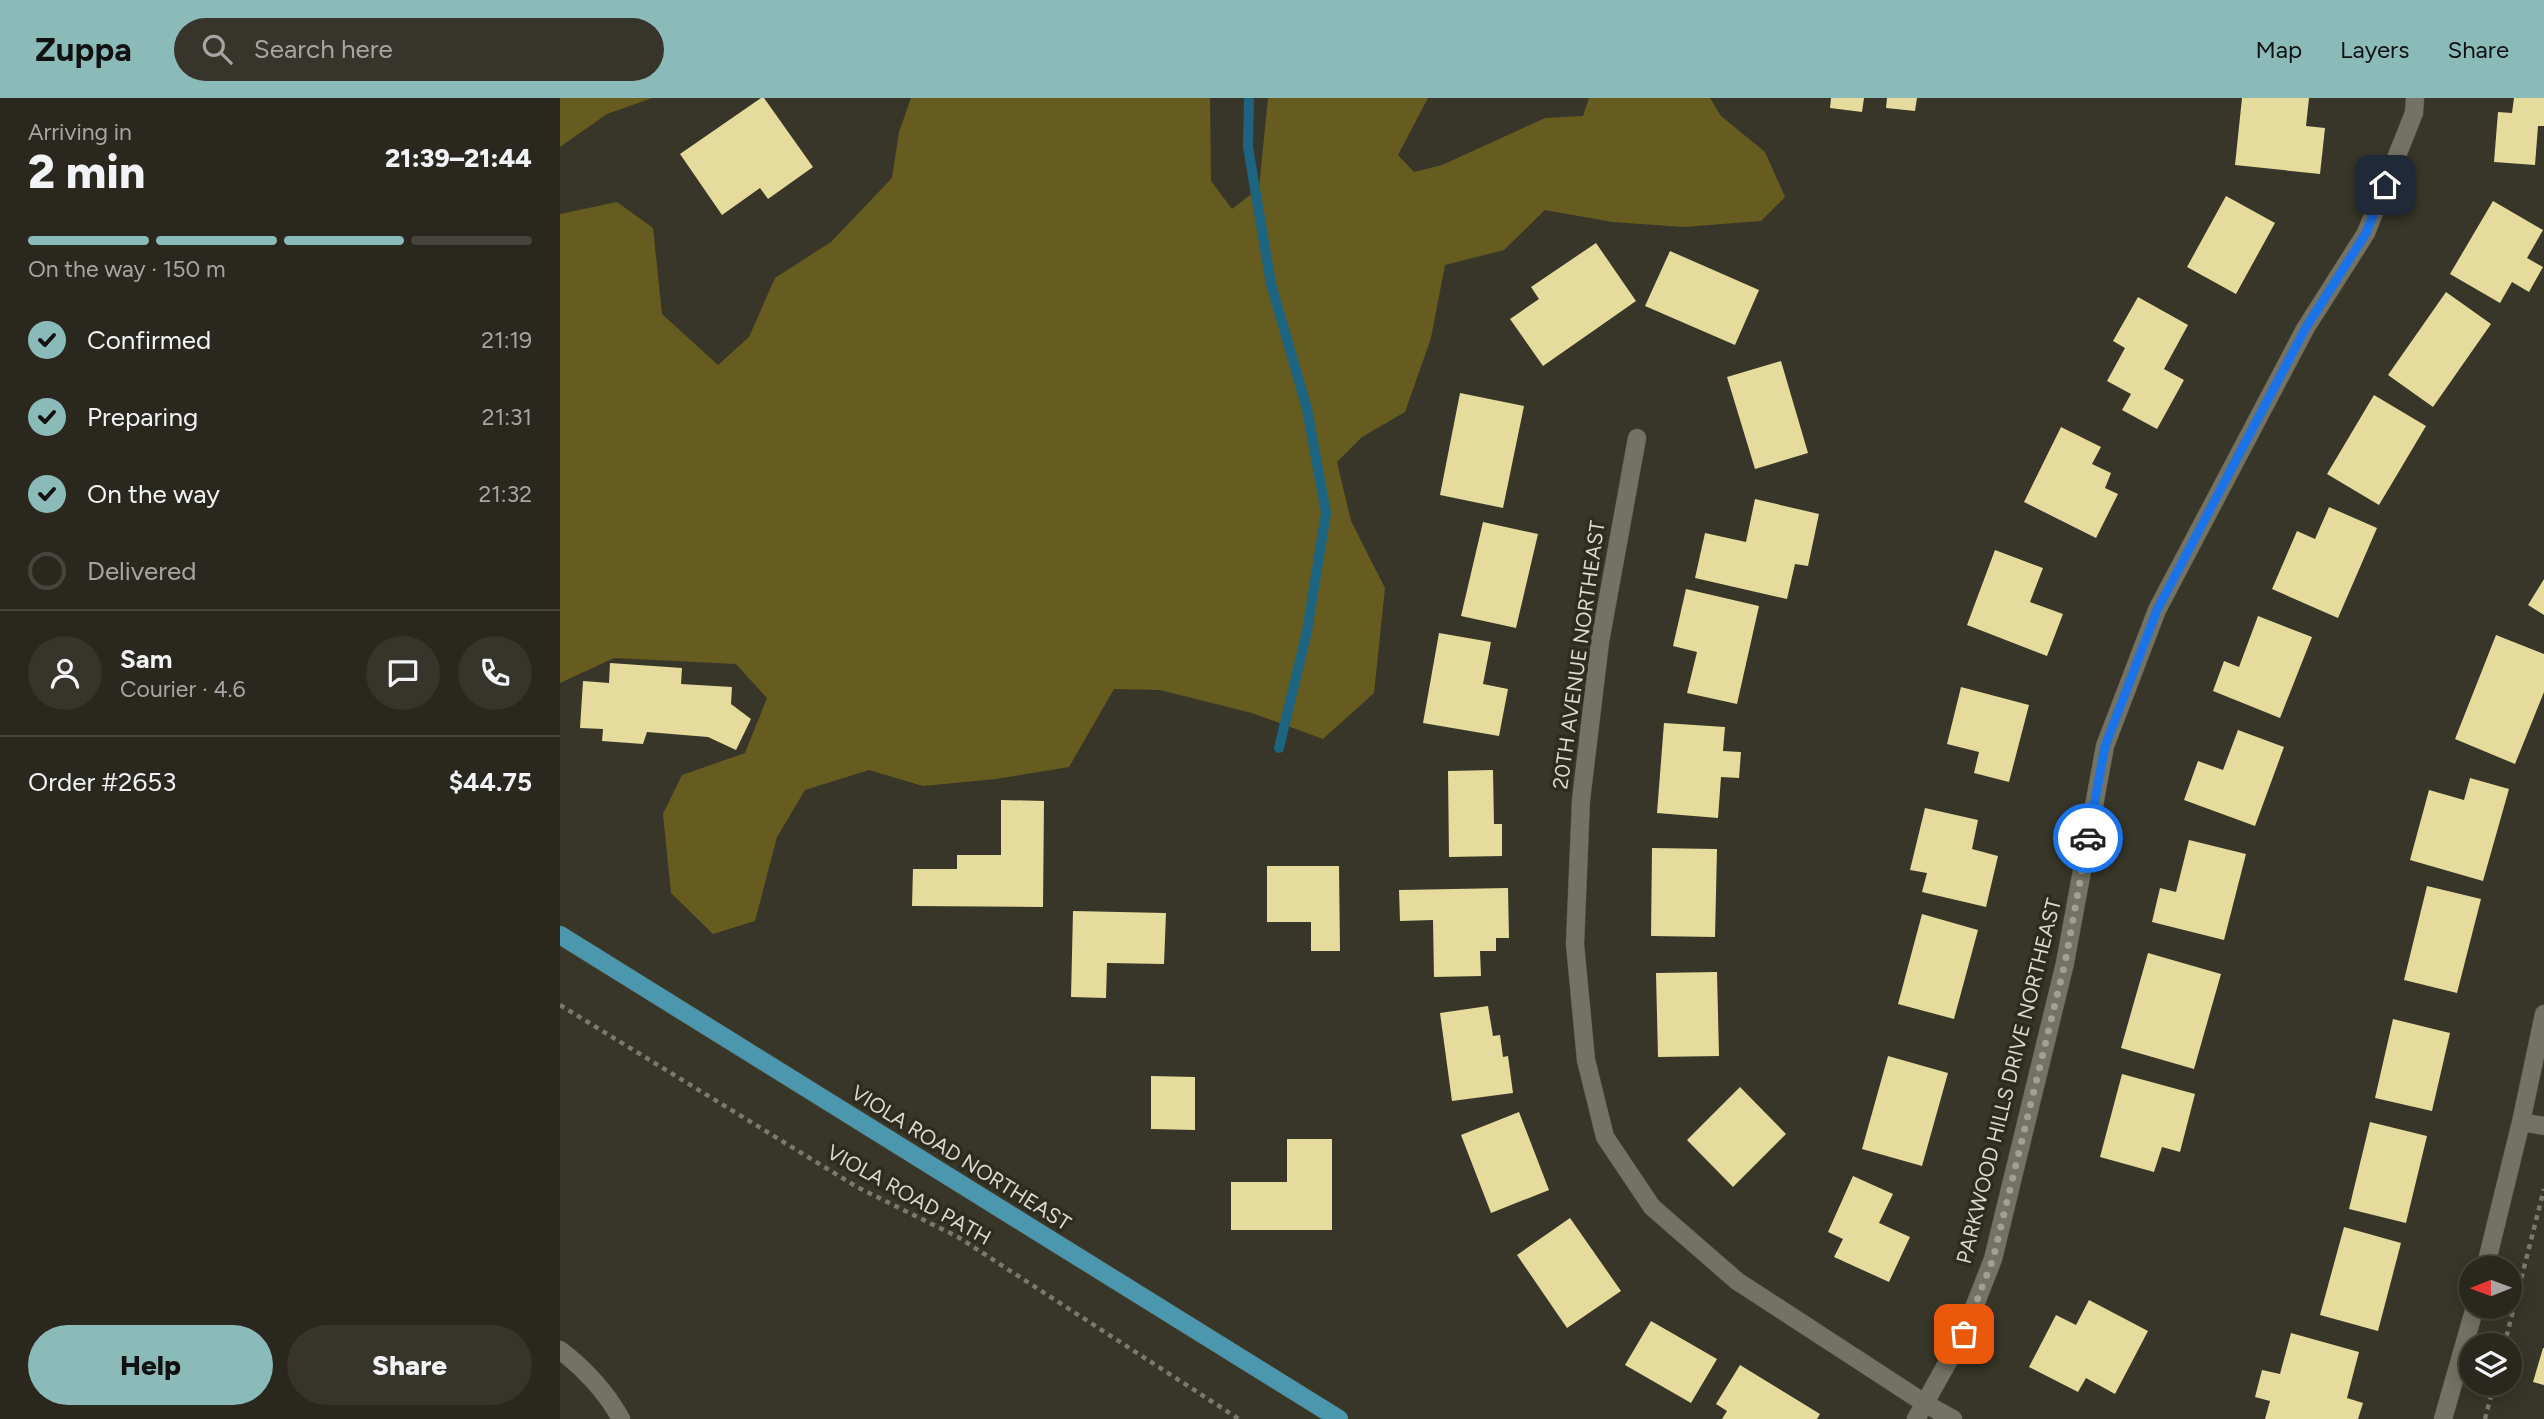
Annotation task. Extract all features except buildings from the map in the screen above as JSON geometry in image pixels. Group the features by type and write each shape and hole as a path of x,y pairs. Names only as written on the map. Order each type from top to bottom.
{"main road":[{"name":"VIOLA ROAD NORTHEAST","path":"560,935 1339,1419"}],"street":[{"name":"PARKWOOD HILLS DRIVE NORTHEAST","path":"1921,1411 1964,1334 1993,1259 2065,963 2105,746 2157,610 2305,329 2366,233 2414,113 2415,98"},
{"name":"20TH AVENUE NORTHEAST","path":"1637,438 1600,642 1581,800 1575,944 1586,1060 1605,1137 1652,1207 1737,1281 1921,1411 1954,1419"},
{"path":"2488,1256 2544,1014"},
{"path":"2521,1122 2544,1126"},
{"path":"2443,1419 2471,1320"},
{"path":"560,1350 573,1359 612,1402 621,1419"}],"path":[{"name":"VIOLA ROAD PATH","path":"560,1005 857,1187 958,1237 1239,1419"},
{"path":"2507,1333 2544,1189"},
{"path":"2485,1419 2491,1396"}],"shaded area":[{"path":"560,98 652,98 607,114 560,147"},
{"path":"911,98 1210,98 1211,181 1232,209 1259,188 1268,98 1428,98 1398,155 1414,172 1442,165 1545,118 1583,116 1589,98 1710,98 1721,116 1765,152 1785,197 1761,221 1684,227 1612,222 1545,210 1504,250 1445,265 1431,338 1405,412 1362,437 1337,462 1351,521 1385,588 1374,693 1323,739 1252,713 1160,690 1114,689 1069,767 996,779 923,786 869,770 805,790 777,837 755,921 713,934 671,893 663,814 682,775 745,753 767,698 736,664 614,658 560,683 560,214 617,202 653,228 662,314 718,365 749,337 775,278 831,242 892,178 899,132"}],"waterway":[{"path":"1249,98 1248,147 1271,284 1307,409 1326,513 1307,631 1279,748"}],"way so far":[{"path":"1964,1334 1993,1259 2065,963 2088,838"}],"route":[{"path":"2088,838 2105,746 2157,610 2305,329 2366,233 2385,185"}]}
